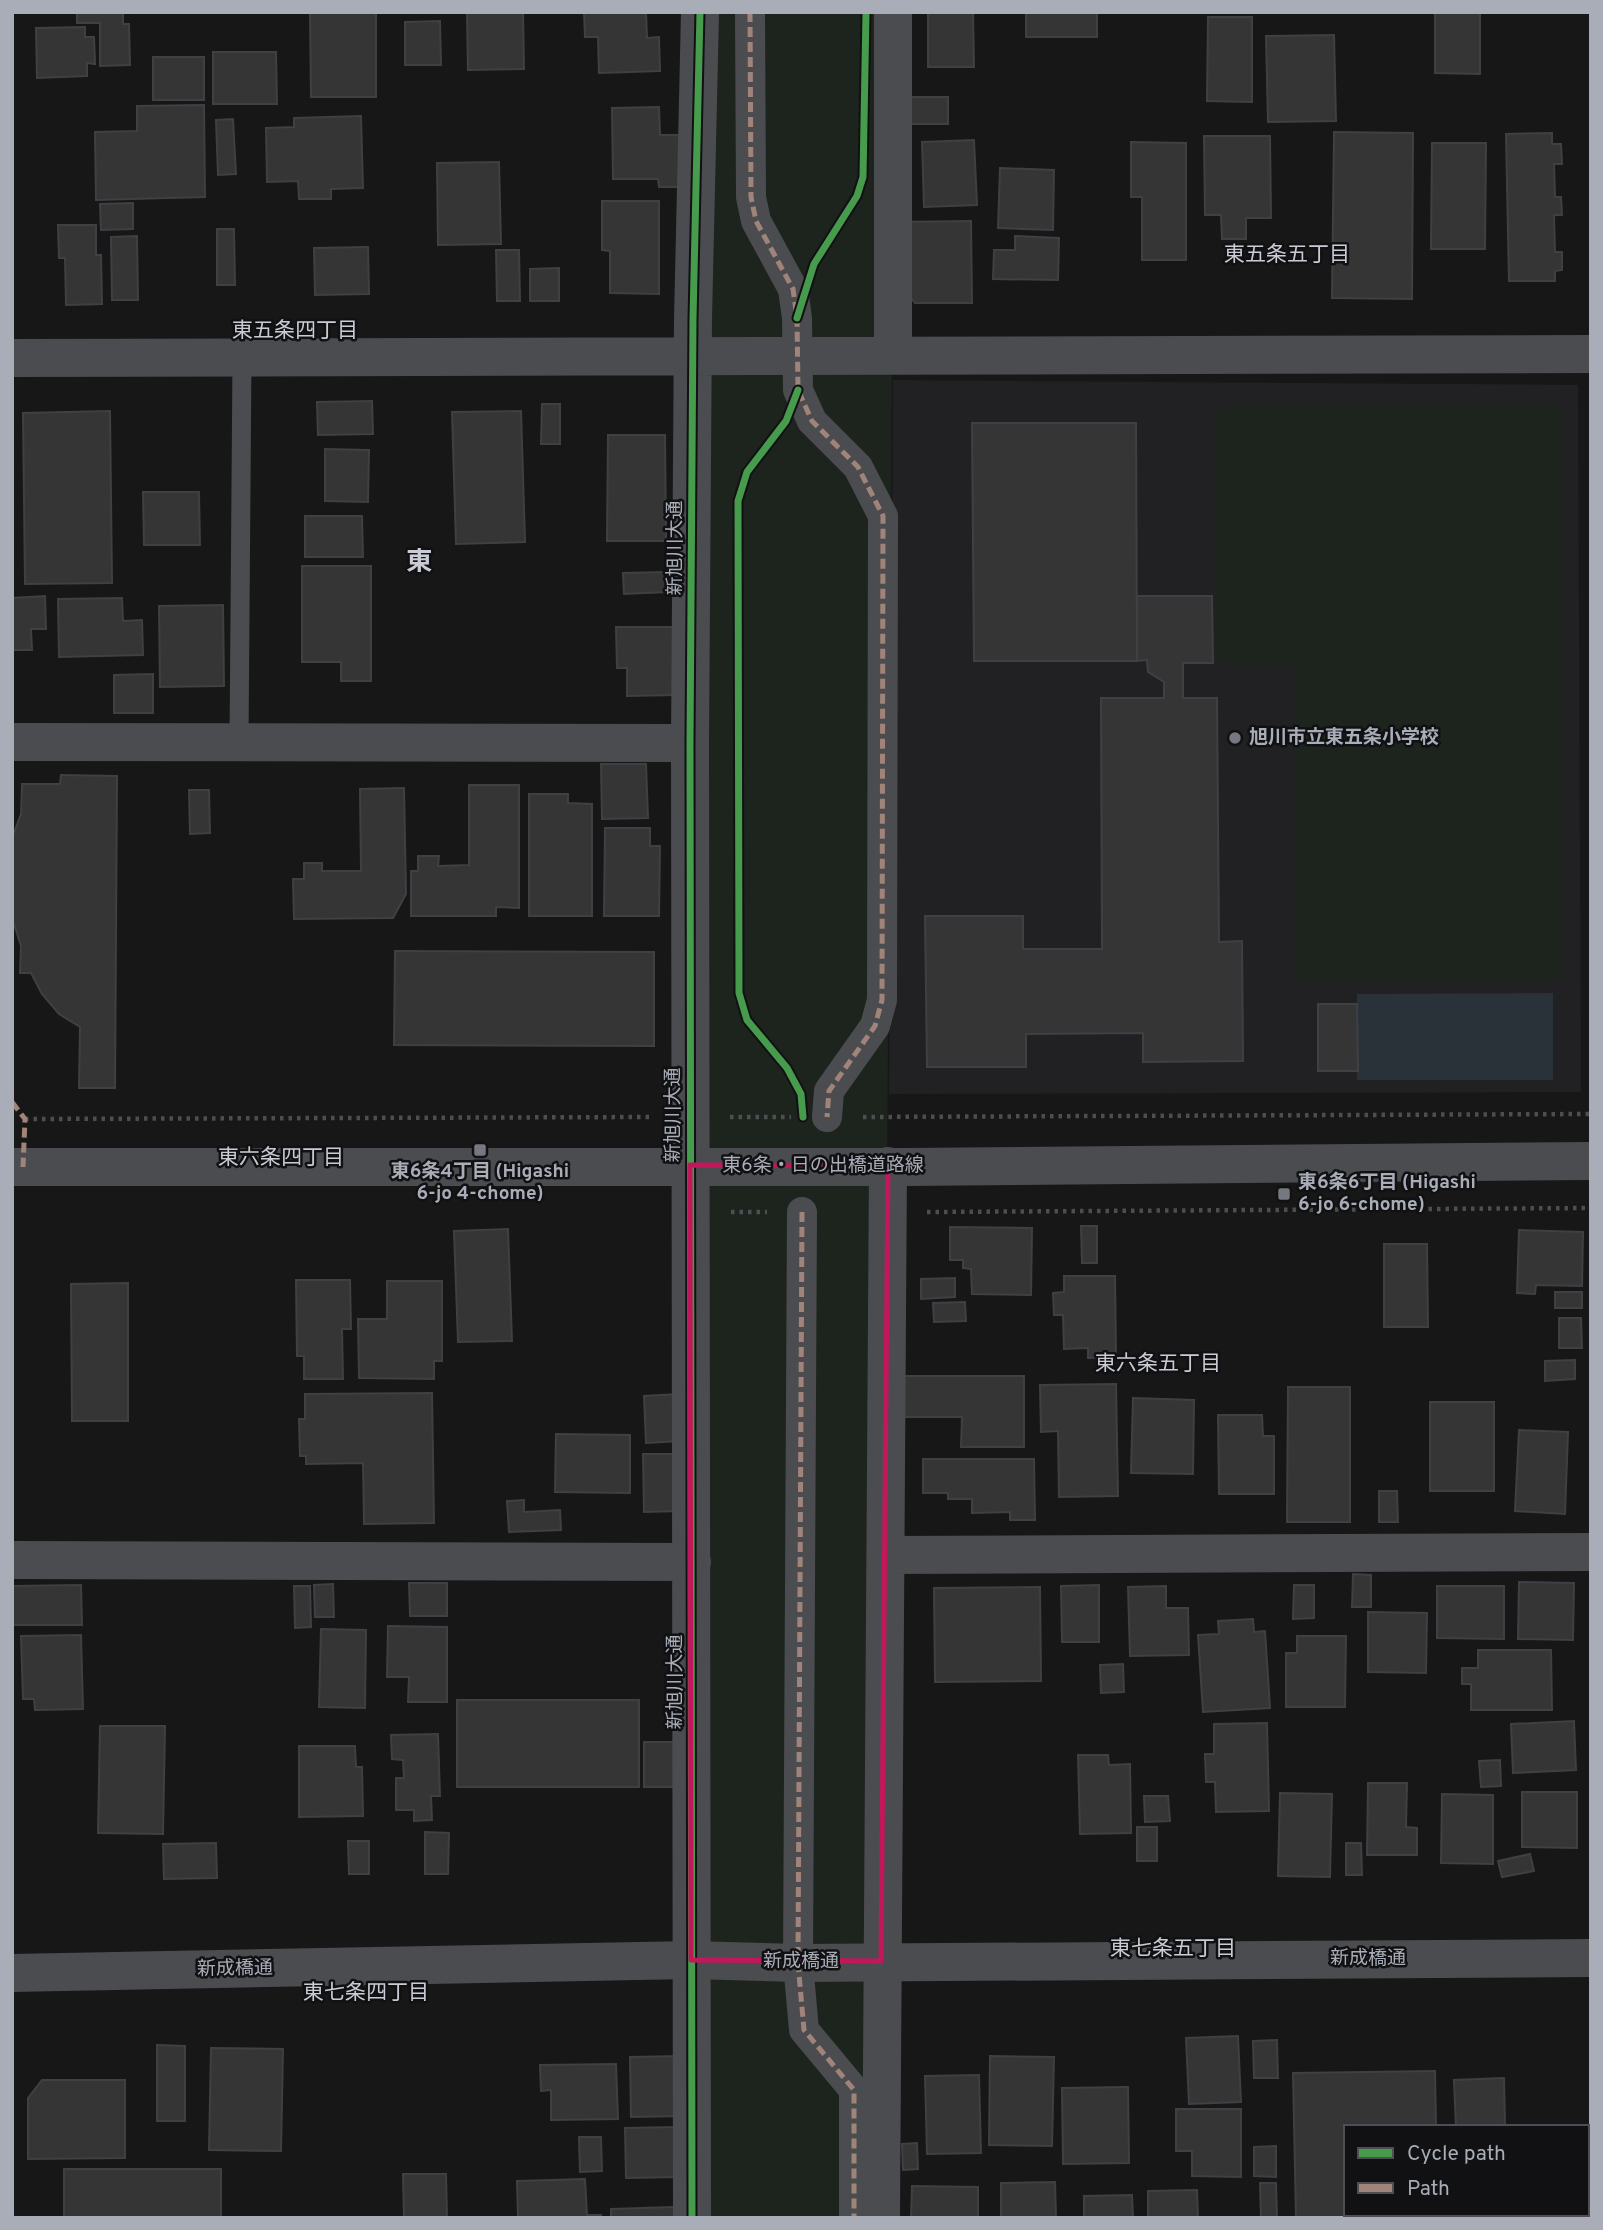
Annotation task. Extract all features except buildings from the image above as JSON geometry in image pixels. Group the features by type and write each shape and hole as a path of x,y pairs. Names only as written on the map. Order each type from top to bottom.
{"street":[{"name":"新旭川大通","path":"692,2218 690,743 693,356 700,12"},
{"path":"750,12 751,197 756,221 793,289 797,318 798,390 812,421 858,467 883,516 883,1000 875,1026 829,1091 827,1117"},
{"path":"893,12 893,355"},
{"path":"12,358 1591,354"},
{"path":"12,743 690,743"},
{"name":"東6条・日の出橋道路線","path":"12,1167 888,1166 1591,1161"},
{"path":"881,2218 888,1166"},
{"path":"802,1212 798,1963 804,2030 854,2090 854,2218"},
{"path":"887,1555 1591,1552"},
{"path":"12,1560 692,1562"},
{"name":"新成橋通","path":"12,1973 691,1960 798,1963 1591,1958"}],"lane":[{"path":"239,743 242,357"}],"path":[{"path":"887,1213 1591,1208"},
{"path":"690,1212 802,1212"}],"highlighted area":[{"path":"690,1165 888,1166 881,1961 691,1960"}],"shaded area":[{"path":"695,12 894,12 881,2218 692,2218"},
{"name":"旭川市立東五条小学校","path":"893,380 1578,385 1581,1092 889,1094"},
{"path":"1217,408 1559,408 1561,979 1295,979 1293,663 1218,663"},
{"path":"1553,993 1553,1080 1357,1080 1357,994"}],"marked path":[{"path":"750,12 751,197 756,221 793,289 797,318 798,390 812,421 858,467 883,516 882,1000 875,1026 829,1091 827,1117"},
{"path":"12,1102 25,1119 23,1167"},
{"path":"802,1212 798,1963 804,2030 854,2090 854,2218"}],"cycle path":[{"path":"692,2218 690,743 693,319 700,12"},
{"path":"797,318 814,264 857,196 863,177 866,12"},
{"path":"798,390 786,421 747,472 738,501 739,993 747,1020 787,1068 801,1094 803,1117"}],"place":[{"name":"旭川市立東五条小学校","path":"1235,738"},
{"name":"東6条4丁目 (Higashi 6-jo 4-chome)","path":"480,1150"},
{"name":"東6条6丁目 (Higashi 6-jo 6-chome)","path":"1284,1194"}],"district":[{"name":"東五条五丁目","path":"1287,255"},
{"name":"東五条四丁目","path":"295,331"},
{"name":"東","path":"419,563"},
{"name":"東六条四丁目","path":"281,1158"},
{"name":"東六条五丁目","path":"1158,1364"},
{"name":"東七条五丁目","path":"1173,1949"},
{"name":"東七条四丁目","path":"366,1993"}]}
